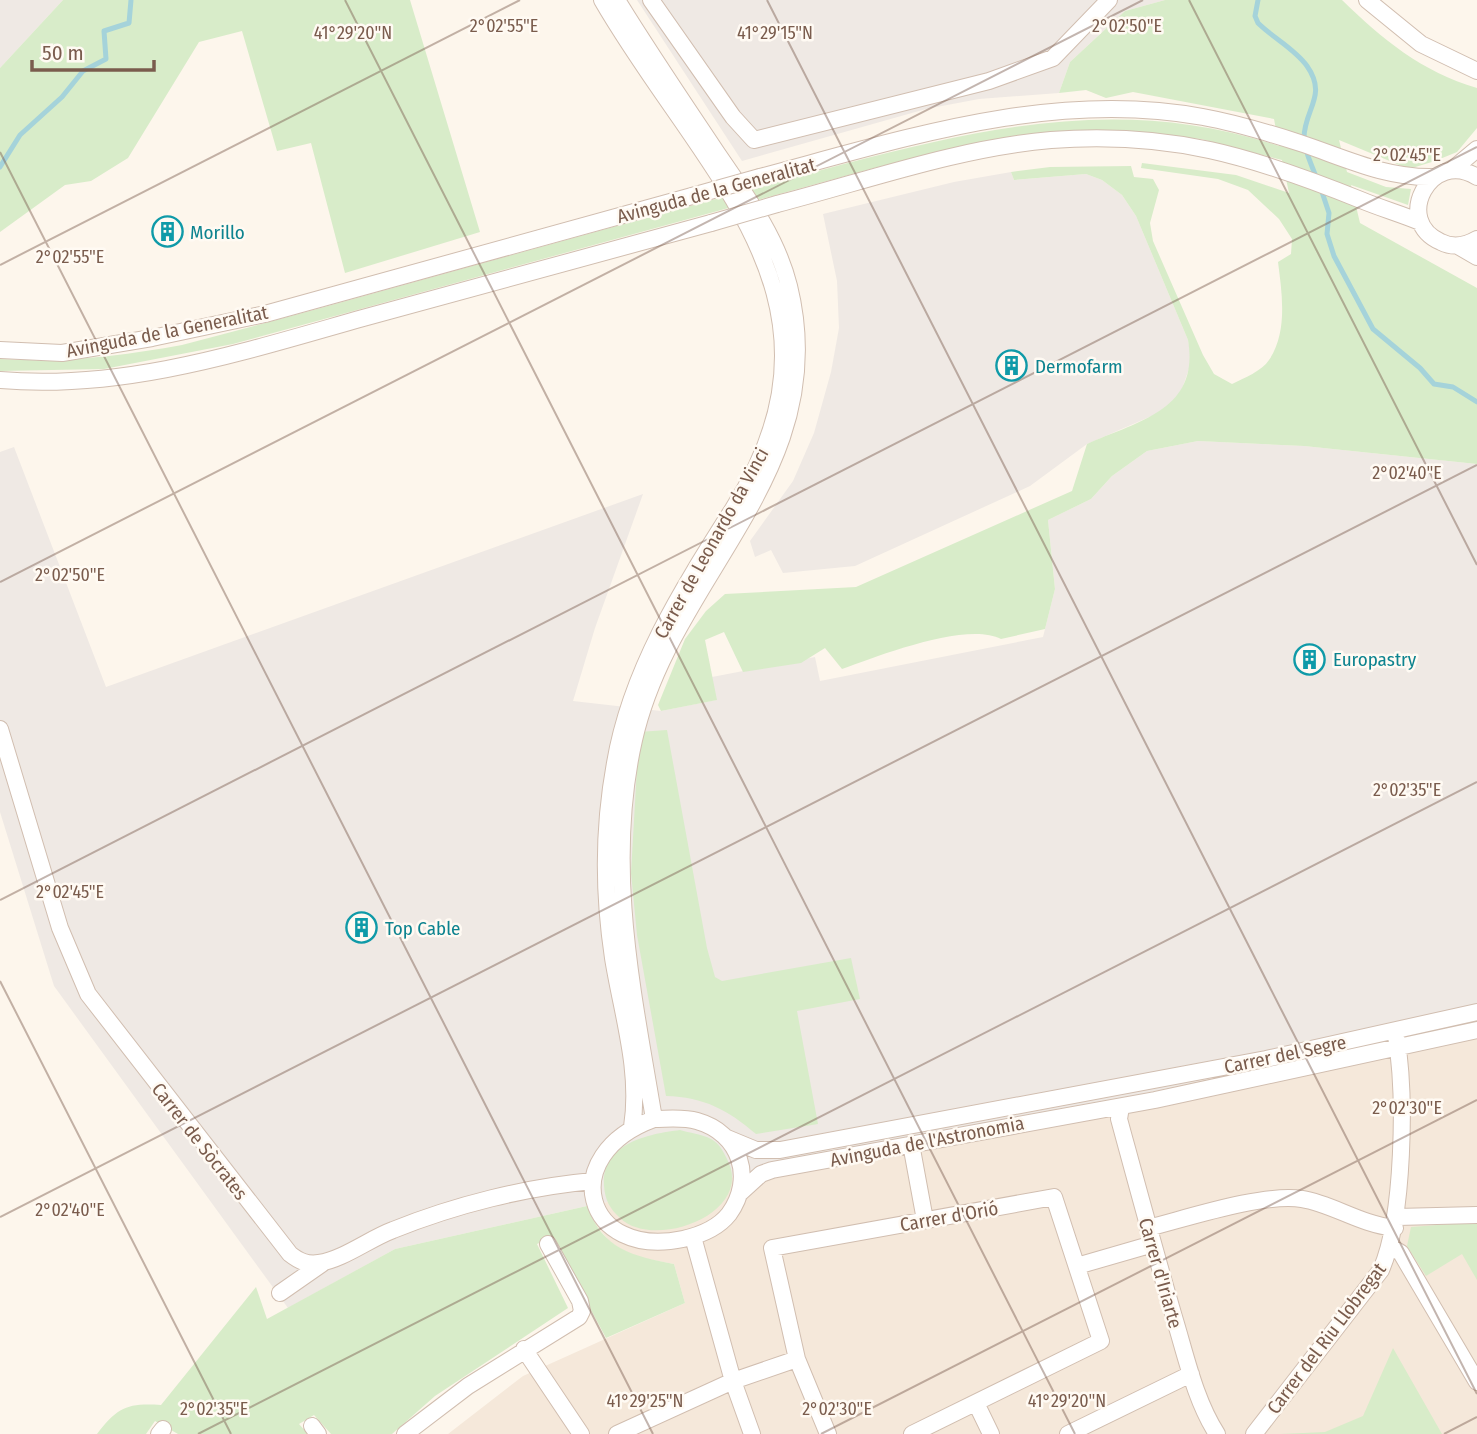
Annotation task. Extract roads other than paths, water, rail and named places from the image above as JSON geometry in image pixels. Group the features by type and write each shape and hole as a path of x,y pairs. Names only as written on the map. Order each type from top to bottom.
{"street":[{"name":"Carrer de Leonardo da Vinci","path":"602,0 753,234 778,296 784,352 780,398 761,457 659,634 628,710 616,755 606,823 606,892 613,956 635,1084 632,1127"},
{"name":"Carrer de Leonardo da Vinci","path":"617,0 768,230 788,282 798,338 795,392 777,456 670,643 634,738 622,805 620,887 629,969 654,1119"},
{"path":"651,0 733,117 754,140 989,81 1053,58 1109,0"},
{"path":"1367,0 1404,32 1477,71"},
{"path":"1449,58 1477,65"},
{"name":"Avinguda de la Generalitat","path":"0,350 62,353 152,338 240,319 760,177 956,127 1045,113 1145,110 1203,117 1269,134 1387,174 1433,177"},
{"name":"Avinguda de la Generalitat","path":"0,380 62,382 111,377 222,358 962,155 1049,141 1147,140 1203,147 1268,165 1420,222 1436,240 1458,246"},
{"path":"1420,222 1418,202 1426,184 1433,177 1452,170 1477,149"},
{"path":"1452,170 1477,177"},
{"path":"1458,246 1477,239"},
{"path":"1458,246 1477,257"},
{"name":"Carrer de Sòcrates","path":"0,729 60,928 88,994 280,1245 300,1262 323,1263"},
{"name":"Carrer del Segre","path":"1121,1107 1396,1039 1477,1012"},
{"name":"Carrer del Segre","path":"1091,1093 1396,1039 1477,1030"},
{"name":"Carrer del Riu Llobregat","path":"1254,1434 1381,1270 1391,1247 1396,1223 1401,1073 1396,1039"},
{"name":"Avinguda de l'Astronomia","path":"727,1138 756,1150 780,1150 1091,1093"},
{"name":"Avinguda de l'Astronomia","path":"740,1193 761,1174 772,1170 1121,1107"},
{"name":"Carrer d'Iriarte","path":"1121,1107 1119,1119 1191,1374 1209,1421 1217,1434"},
{"path":"654,1119 698,1121 727,1138 742,1165 740,1193 726,1218 712,1229 693,1237 651,1243 629,1238 608,1224 601,1215 596,1205 593,1181 603,1152 632,1127 654,1119"},
{"path":"911,1144 925,1220"},
{"path":"280,1293 323,1263 390,1231 429,1217 504,1198 593,1181"},
{"name":"Carrer d'Orió","path":"797,1359 772,1248 1054,1197 1077,1266"},
{"path":"1148,1227 1250,1203 1303,1199 1370,1225 1477,1215"},
{"path":"693,1237 733,1381 752,1434"},
{"path":"405,1434 423,1428 524,1349 579,1317 582,1311 548,1244"},
{"path":"912,1434 1101,1341 1077,1266 1153,1244"},
{"path":"1391,1247 1401,1253 1477,1382"},
{"path":"524,1349 581,1434"},
{"path":"617,1434 733,1381 797,1359 828,1434"},
{"path":"1068,1434 1191,1374"},
{"path":"976,1403 991,1434"}],"waterway":[{"path":"0,167 20,135 62,97 83,71 106,59 104,31 129,23 131,0"},
{"path":"1258,0 1255,16 1258,23 1296,54 1313,77 1315,94 1307,119 1304,143 1317,180"},
{"path":"1321,189 1329,213 1327,234 1334,256 1373,329 1420,368 1434,384 1453,387 1477,402"}],"place":[{"name":"Morillo","path":"167,232"},
{"name":"Dermofarm","path":"1012,366"},
{"name":"Europastry","path":"1310,659"},
{"name":"Top Cable","path":"362,928"}]}
